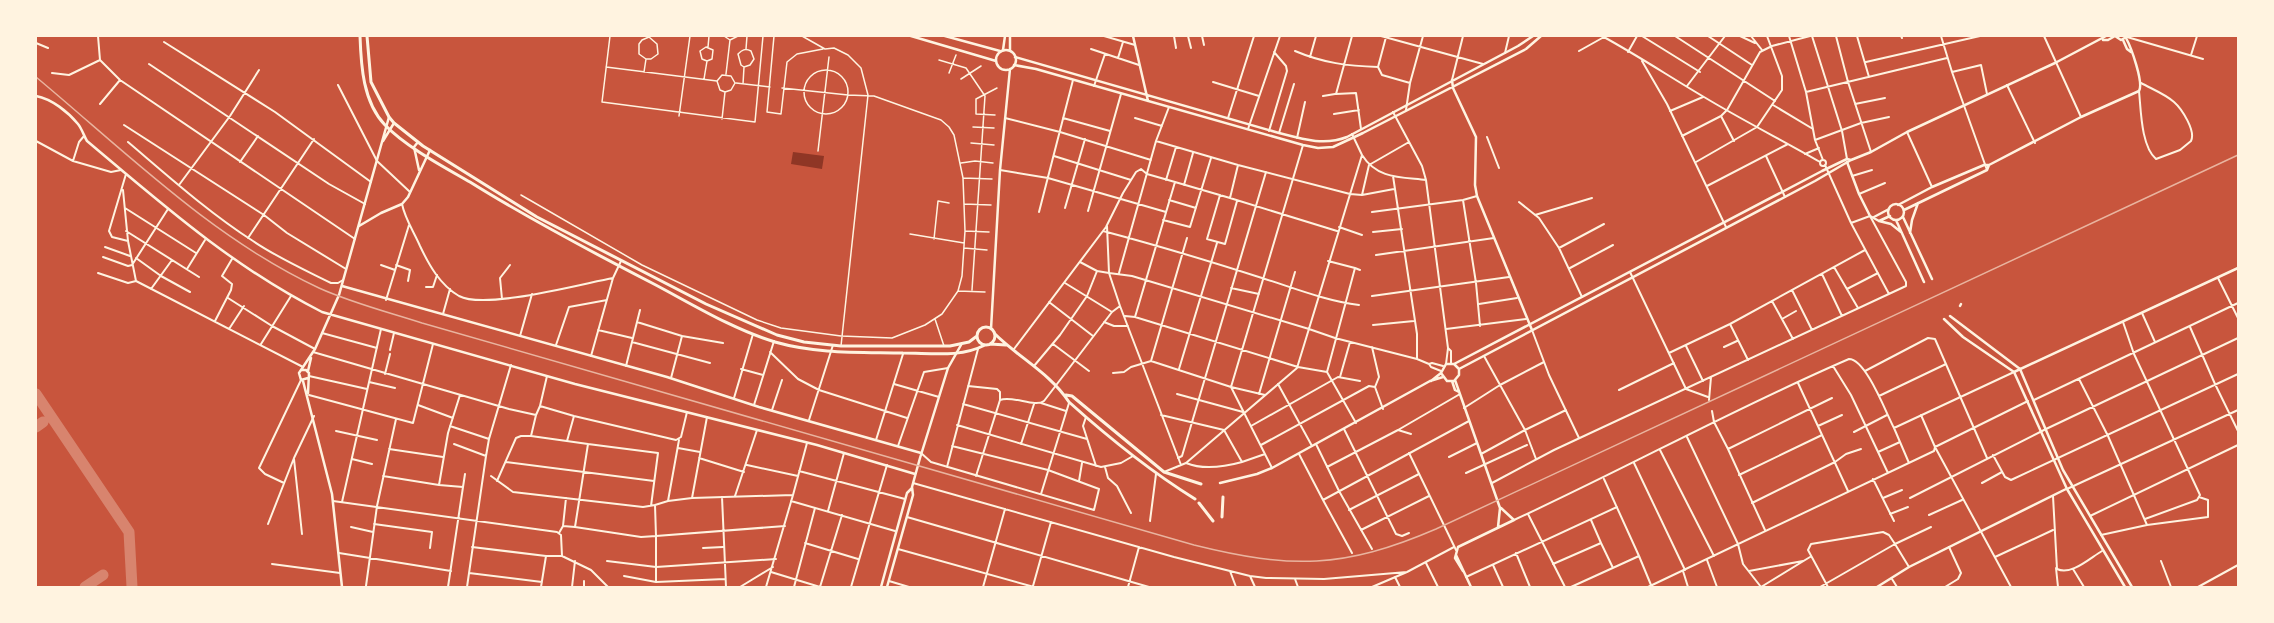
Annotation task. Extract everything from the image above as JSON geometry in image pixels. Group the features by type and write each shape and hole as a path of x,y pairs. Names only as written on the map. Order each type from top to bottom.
{"main road":[{"path":"360,36 361,61 364,80 374,109 390,130 427,156 534,222 704,310 774,341 831,351 954,354 978,349 990,344 1006,345"},
{"path":"367,36 371,82 389,118 423,146 537,217 706,304 777,335 804,342 841,346 961,345 977,336 981,328 991,329 1006,345 1014,349 1066,395 1069,402 1086,417 1159,477 1196,500"},
{"path":"990,344 993,342 995,334"},
{"path":"977,336 980,343 985,345"},
{"path":"1066,395 1072,396 1164,472 1201,484"},
{"path":"1222,517 1223,497"},
{"path":"1199,503 1213,521"}],"street":[{"path":"610,36 602,102 722,119 755,122 763,36"},
{"path":"649,36 657,44 658,54 651,59 646,60 639,54 638,48 642,40 649,36"},
{"path":"679,116 690,36"},
{"path":"708,47 709,36"},
{"path":"724,36 730,40"},
{"path":"730,40 738,36"},
{"path":"746,50 747,36"},
{"path":"770,36 774,36 767,112 781,114 782,88 787,62 791,58 810,50 834,48 848,55 861,68 868,95 841,346"},
{"path":"802,36 824,49"},
{"path":"911,36 996,60 1000,68 1010,69"},
{"path":"945,36 1002,50 1010,50"},
{"path":"996,60 1002,50 1005,36"},
{"path":"1010,36 1010,50 1015,57 1297,138 1329,142 1352,134 1406,104 1505,53 1533,36"},
{"path":"1104,36 1135,45"},
{"path":"1133,36 1148,101"},
{"path":"1174,36 1176,48"},
{"path":"1188,36 1191,48"},
{"path":"1202,36 1204,46"},
{"path":"1228,118 1254,36"},
{"path":"1248,130 1280,36"},
{"path":"1310,58 1316,36"},
{"path":"1336,94 1352,36"},
{"path":"1381,36 1483,64"},
{"path":"1406,110 1410,83 1423,36"},
{"path":"1463,36 1457,56 1452,86 1476,136 1476,196 1544,362 1579,438"},
{"path":"1505,53 1508,36"},
{"path":"1014,65 1148,101 1303,146 1318,148 1333,147 1354,138 1526,49 1541,36"},
{"path":"1628,52 1637,36"},
{"path":"1642,36 1700,72"},
{"path":"1675,36 1708,59 1775,101"},
{"path":"1708,36 1752,65"},
{"path":"1687,86 1700,72 1725,36"},
{"path":"1740,36 1756,44"},
{"path":"1751,36 1762,50"},
{"path":"1696,162 1757,127 1775,101 1783,83 1767,36"},
{"path":"1789,36 1806,92 1815,140 1826,162 1826,169 1851,223 1889,294"},
{"path":"1491,483 1579,438 1711,378 1906,286 1906,282 1859,194 1847,164 1842,131 1811,36 1762,50 1743,80 1727,110 1721,116 1682,136"},
{"path":"1836,36 1848,82 1871,152"},
{"path":"1857,36 1866,62 1869,77"},
{"path":"1941,36 1947,58 1987,170"},
{"path":"1866,62 1944,46 1980,36"},
{"path":"2044,36 2055,63 2082,117"},
{"path":"1459,369 1847,164 1851,160 1871,152 1907,132 1964,104 2055,63 2102,40 2106,36"},
{"path":"2102,40 2108,40 2115,36 2126,38 2203,59"},
{"path":"2191,55 2197,36"},
{"path":"98,37 100,60 120,80 211,143 282,188 355,238"},
{"path":"1386,37 1378,67 1382,75 1410,83"},
{"path":"1579,51 1604,37 1703,97 1806,154 1820,162 1822,165 1825,165"},
{"path":"2126,38 2141,83 2139,91 2142,123 2148,148 2156,159 2180,150 2191,141 2193,135 2188,122 2176,104 2141,83"},
{"path":"726,74 730,40"},
{"path":"164,42 245,92 314,139 371,182"},
{"path":"1118,58 1123,42"},
{"path":"36,43 48,48"},
{"path":"708,47 713,50 714,54 712,59 702,59 700,54 703,48 708,47"},
{"path":"1091,49 1139,65"},
{"path":"743,84 744,67 741,65 738,54 746,50 751,51 754,60 750,65 744,67"},
{"path":"1295,51 1310,58 1344,66 1378,67"},
{"path":"1269,130 1287,72 1286,66 1274,52"},
{"path":"1094,86 1105,54"},
{"path":"949,73 956,55"},
{"path":"818,151 829,56"},
{"path":"991,329 1000,170 1010,69 1014,65 1015,57"},
{"path":"1806,92 1947,58"},
{"path":"52,74 69,75 100,60"},
{"path":"644,72 646,60"},
{"path":"704,79 707,60"},
{"path":"939,60 966,68 984,94 985,114 980,162 972,290"},
{"path":"1642,61 1696,162 1726,227"},
{"path":"149,64 329,184 365,204"},
{"path":"1952,72 1981,65 1987,94"},
{"path":"961,79 981,66"},
{"path":"606,67 717,81"},
{"path":"179,185 211,143 259,70"},
{"path":"822,115 809,104 805,90 811,76 828,70"},
{"path":"822,115 839,111 843,107 848,95 845,81 828,70"},
{"path":"717,81 722,75 726,74"},
{"path":"726,74 731,76 735,83"},
{"path":"100,104 120,80"},
{"path":"1039,212 1073,80"},
{"path":"717,81 720,90 725,92 731,90 735,83"},
{"path":"1213,82 1259,96"},
{"path":"735,83 770,87"},
{"path":"1279,133 1294,84"},
{"path":"338,85 377,161 410,192"},
{"path":"2007,85 2035,143"},
{"path":"521,195 642,265 757,320 781,328 841,336 892,338 919,328 935,318 950,303 958,290 962,276 965,231 963,178 954,135 949,127 941,120 874,96 848,95 782,88"},
{"path":"996,115 976,114 976,98 997,88"},
{"path":"1851,223 1872,217 1890,209 1893,205 1898,205 1932,187 1984,165 1989,165 2035,143 2082,117 2139,91"},
{"path":"722,119 725,92"},
{"path":"1088,211 1121,94"},
{"path":"1323,96 1336,94 1356,94 1361,129 1363,133"},
{"path":"36,96 52,102 64,110 78,125 84,136 121,170 169,208 205,240 291,296 330,315 547,376 807,443 915,474"},
{"path":"1670,111 1703,97"},
{"path":"1855,104 1885,98"},
{"path":"1297,138 1305,102"},
{"path":"1772,105 1813,129"},
{"path":"1119,273 1156,141 1168,107"},
{"path":"1334,114 1359,110"},
{"path":"1393,112 1422,166 1426,180 1446,329 1448,348 1446,364"},
{"path":"1721,116 1734,141"},
{"path":"1815,140 1861,123 1889,117"},
{"path":"342,587 333,500 308,394 299,376 315,349 342,286 382,143 385,125 389,118"},
{"path":"1005,118 1060,132 1151,160"},
{"path":"1063,118 1111,131"},
{"path":"1134,118 1162,126"},
{"path":"382,143 394,123"},
{"path":"124,125 264,215 287,233 346,270"},
{"path":"973,127 994,128"},
{"path":"1907,132 1932,187"},
{"path":"1352,134 1362,155 1369,165 1393,176 1426,180"},
{"path":"73,161 79,142 84,136"},
{"path":"240,162 258,136"},
{"path":"1487,137 1499,168"},
{"path":"248,238 314,139"},
{"path":"1065,208 1085,140"},
{"path":"36,141 73,161 111,172 121,170"},
{"path":"1156,141 1238,165 1350,194 1362,195 1394,189"},
{"path":"128,142 179,185 248,238 278,257 331,283 338,283 344,280"},
{"path":"418,142 414,147 419,171"},
{"path":"1362,195 1369,165 1409,142"},
{"path":"971,143 994,145"},
{"path":"1707,186 1788,144"},
{"path":"1272,468 1243,413 1231,386 1284,214 1303,146"},
{"path":"1166,180 1176,147"},
{"path":"1806,154 1818,148"},
{"path":"358,226 381,213 402,204 410,192 430,150"},
{"path":"1184,185 1193,152"},
{"path":"1164,472 1186,463 1298,367 1328,261 1362,155"},
{"path":"1054,156 1131,180"},
{"path":"1766,156 1786,196"},
{"path":"1163,220 1190,227 1211,157"},
{"path":"1430,381 1441,372 1443,366 1446,364 1453,363 1582,298 1723,221 1826,169 1847,159 1851,160"},
{"path":"1820,162 1824,160"},
{"path":"961,163 993,163"},
{"path":"1230,198 1238,165"},
{"path":"1904,210 1987,170 1989,165"},
{"path":"1014,349 1103,231 1119,200 1138,170 1141,169 1147,174 1166,180 1238,200 1338,231"},
{"path":"1000,170 1048,178 1119,200 1166,212"},
{"path":"1852,176 1872,170"},
{"path":"1178,458 1182,456 1199,401 1226,304 1266,172"},
{"path":"126,174 123,190 109,231 112,237 128,241"},
{"path":"1393,176 1411,291 1417,359"},
{"path":"963,178 992,179"},
{"path":"1135,316 1175,182"},
{"path":"1859,194 1884,183"},
{"path":"123,190 126,230 136,281"},
{"path":"1220,195 1207,239 1217,243 1225,244 1238,200"},
{"path":"1372,212 1463,200 1476,196"},
{"path":"1535,215 1592,198"},
{"path":"1169,200 1196,208"},
{"path":"1463,200 1479,304 1480,326"},
{"path":"934,239 938,202 949,203"},
{"path":"1519,202 1535,215 1559,248 1570,268 1582,298"},
{"path":"1910,233 1912,220 1919,202"},
{"path":"402,204 409,224 437,275 450,289 460,296 477,301 502,299 613,278"},
{"path":"964,204 991,205"},
{"path":"1898,205 1904,210"},
{"path":"124,207 196,253"},
{"path":"132,265 155,227 169,208"},
{"path":"1890,209 1890,216"},
{"path":"1904,210 1903,217 1932,279"},
{"path":"1879,221 1890,216"},
{"path":"1890,216 1896,220 1924,282"},
{"path":"1872,217 1879,221 1891,224 1902,234"},
{"path":"1896,220 1903,217"},
{"path":"386,300 409,224"},
{"path":"1559,248 1604,224"},
{"path":"1107,225 1109,273 1120,306 1181,465"},
{"path":"1339,227 1362,235"},
{"path":"1373,232 1402,229"},
{"path":"126,230 199,277"},
{"path":"965,231 989,232"},
{"path":"1103,231 1129,236 1156,244 1345,304 1359,305"},
{"path":"910,234 964,243"},
{"path":"1151,361 1187,238"},
{"path":"1376,255 1494,238"},
{"path":"187,269 205,240"},
{"path":"1179,369 1210,262 1217,243"},
{"path":"1570,268 1613,245"},
{"path":"105,247 130,256"},
{"path":"964,248 987,250"},
{"path":"1669,353 1730,324 1865,250"},
{"path":"103,257 128,266 132,265"},
{"path":"136,258 161,276 190,292"},
{"path":"215,321 228,298 232,284 222,276 232,259"},
{"path":"152,289 172,260"},
{"path":"591,356 613,278 622,260"},
{"path":"1328,261 1360,270"},
{"path":"1080,262 1097,271 1119,273 1146,280 1309,328 1335,338 1417,359 1429,364 1431,367 1441,372 1447,381 1454,380 1459,375 1459,369 1453,363 1451,351 1448,348"},
{"path":"380,265 395,270"},
{"path":"396,265 410,270 408,282"},
{"path":"502,299 500,278 510,265"},
{"path":"1834,267 1858,308"},
{"path":"1327,372 1355,268"},
{"path":"1894,428 2238,268"},
{"path":"1034,366 1053,344 1088,296 1097,271"},
{"path":"1260,394 1295,272"},
{"path":"1630,272 1686,389 1708,398 1711,378"},
{"path":"98,273 128,284 136,281 304,367"},
{"path":"1847,289 1878,273"},
{"path":"1821,274 1842,316"},
{"path":"426,286 433,287 437,275"},
{"path":"1372,296 1441,288 1509,277"},
{"path":"2218,278 2238,318"},
{"path":"1065,282 1112,312"},
{"path":"342,286 386,300 556,345 671,378 754,405 921,452 931,462 1094,510 1099,489 1079,480 1048,470 952,446"},
{"path":"1231,288 1259,294"},
{"path":"443,315 450,289"},
{"path":"958,290 985,292"},
{"path":"1792,290 1812,330"},
{"path":"520,336 532,294"},
{"path":"261,345 291,296"},
{"path":"228,298 244,306 272,326 315,349"},
{"path":"1479,304 1517,298"},
{"path":"556,345 569,307 607,300"},
{"path":"1772,301 1793,339"},
{"path":"1049,302 1093,336"},
{"path":"2034,400 2134,354 2155,342 2190,327 2238,303"},
{"path":"230,329 244,306"},
{"path":"1041,403 1112,312 1120,306"},
{"path":"626,366 640,310"},
{"path":"1782,319 1796,311"},
{"path":"2142,313 2155,342"},
{"path":"1125,316 1135,316 1298,367 1327,372 1344,399 1356,423"},
{"path":"1950,316 2020,369 2046,429 2067,489 2102,551 2125,587"},
{"path":"935,318 944,346"},
{"path":"1446,329 1480,326 1526,319"},
{"path":"1944,320 1963,337 2014,372 2056,458 2132,587"},
{"path":"1373,325 1414,321"},
{"path":"637,322 682,336 723,343"},
{"path":"1104,322 1114,326 1128,326"},
{"path":"2123,322 2134,354 2189,468 2199,497"},
{"path":"1730,324 1737,341 1748,360"},
{"path":"2190,327 2238,431"},
{"path":"342,502 381,329"},
{"path":"598,330 633,338"},
{"path":"322,333 377,348"},
{"path":"390,350 394,333"},
{"path":"734,398 741,369 754,333"},
{"path":"671,378 682,336"},
{"path":"1865,371 1932,338 1937,343 1961,396 1973,429 1987,458"},
{"path":"1910,498 2092,406 2238,338"},
{"path":"754,405 774,341"},
{"path":"1724,347 1737,341"},
{"path":"632,342 710,362"},
{"path":"1340,377 1350,342"},
{"path":"308,394 413,423 433,344"},
{"path":"1053,344 1089,371"},
{"path":"809,420 833,345"},
{"path":"881,587 895,530 905,499 912,487 921,452 948,368 954,354 961,345"},
{"path":"1686,346 1703,381"},
{"path":"1372,347 1379,377 1375,387 1383,409"},
{"path":"947,467 978,349"},
{"path":"770,352 798,379 819,390 907,418"},
{"path":"876,440 903,353"},
{"path":"312,354 498,406 536,415"},
{"path":"308,394 308,371 312,354"},
{"path":"385,374 390,354"},
{"path":"1483,355 1525,430 1536,459"},
{"path":"1372,587 1407,572 1498,527 1604,479 1714,422 1833,366 1853,359 1865,371 1879,396 1909,463"},
{"path":"1113,373 1124,372 1131,367 1151,361 1265,395"},
{"path":"1464,408 1500,385 1544,362"},
{"path":"1619,390 1674,362"},
{"path":"1429,364 1432,363 1443,366"},
{"path":"1879,396 1946,364"},
{"path":"467,587 489,439 511,365"},
{"path":"1833,366 1851,395 1888,473"},
{"path":"898,446 925,370 948,368"},
{"path":"741,369 763,375"},
{"path":"302,370 308,371"},
{"path":"1993,455 2002,472 2008,479 2012,480 2056,458 2108,436 2238,374"},
{"path":"531,436 547,376"},
{"path":"284,483 260,471 260,464 302,380 309,377 367,389"},
{"path":"1251,426 1340,377 1360,381"},
{"path":"1220,483 1257,474 1272,468 1383,409 1430,381 1443,377"},
{"path":"2079,379 2108,436 2147,525"},
{"path":"772,410 782,380"},
{"path":"1454,380 1500,508 1498,527"},
{"path":"369,382 395,388"},
{"path":"894,383 939,397"},
{"path":"1798,383 1848,491"},
{"path":"1278,384 1312,446"},
{"path":"968,386 997,389 1000,392 1000,400 976,476"},
{"path":"1261,445 1369,386 1375,387"},
{"path":"1327,467 1398,430 1459,393"},
{"path":"1177,394 1243,413"},
{"path":"439,485 450,426 460,395"},
{"path":"1000,400 1006,398 1034,404 1041,403 1066,411"},
{"path":"1728,449 1832,398"},
{"path":"1648,587 1707,560 1765,530 1934,451 1935,447 2029,401"},
{"path":"1041,494 1069,402"},
{"path":"963,404 1087,439"},
{"path":"1021,444 1034,404"},
{"path":"418,405 453,418"},
{"path":"540,406 574,416 679,440"},
{"path":"1481,454 1566,410"},
{"path":"1877,587 1909,567 1981,531 2067,489 2238,410"},
{"path":"1712,411 1714,422 1765,530"},
{"path":"668,501 677,447 687,412"},
{"path":"1854,432 1887,414"},
{"path":"1161,415 1224,430 1242,462"},
{"path":"1818,426 1842,415"},
{"path":"1921,415 1935,447 1962,499 2011,587"},
{"path":"268,524 294,458 314,416"},
{"path":"568,441 574,416"},
{"path":"692,498 707,417"},
{"path":"1086,417 1083,424 1096,466"},
{"path":"370,587 366,587 374,524 396,418"},
{"path":"1323,500 1469,421"},
{"path":"957,425 1096,466 1105,467 1133,456"},
{"path":"450,426 489,439"},
{"path":"1344,429 1396,534 1402,536 1409,533"},
{"path":"336,430 377,440"},
{"path":"735,496 747,465 757,430"},
{"path":"1398,430 1411,434"},
{"path":"1739,475 1822,435"},
{"path":"497,481 516,438 521,436 531,436 658,453 651,506"},
{"path":"1687,437 1738,544 1743,564 1761,587 1810,557"},
{"path":"1878,452 1900,442"},
{"path":"766,587 776,559 807,443"},
{"path":"1449,457 1477,443"},
{"path":"454,444 486,456"},
{"path":"575,527 588,444"},
{"path":"1316,444 1339,491 1372,549"},
{"path":"1466,472 1527,445"},
{"path":"2089,516 2238,445"},
{"path":"677,447 700,452"},
{"path":"389,448 444,457"},
{"path":"1752,503 1835,462 1846,454 1861,449"},
{"path":"1660,450 1714,556"},
{"path":"828,511 844,453"},
{"path":"1409,453 1455,548 1456,555 1471,587"},
{"path":"1186,463 1194,466 1218,467 1242,462 1265,454"},
{"path":"1299,454 1352,553"},
{"path":"294,458 302,534"},
{"path":"699,458 744,472"},
{"path":"352,459 372,464"},
{"path":"506,462 654,482"},
{"path":"1079,480 1082,462"},
{"path":"1634,463 1684,570 1688,587"},
{"path":"747,465 798,476"},
{"path":"851,587 868,523 887,465"},
{"path":"1105,467 1108,478 1117,486 1131,514"},
{"path":"799,471 905,499"},
{"path":"1982,483 2002,472"},
{"path":"448,587 465,474"},
{"path":"1150,520 1156,474"},
{"path":"1350,510 1420,474"},
{"path":"383,476 463,488"},
{"path":"491,476 513,492 643,507 668,501 692,498 793,494"},
{"path":"1604,479 1651,585"},
{"path":"1873,479 1894,521"},
{"path":"913,483 1139,547 1250,576 1324,579 1407,572"},
{"path":"887,587 913,495 912,487"},
{"path":"1883,498 1902,490"},
{"path":"1361,530 1430,496"},
{"path":"2053,496 2053,530 2058,587"},
{"path":"722,497 724,579 726,587"},
{"path":"2101,535 2147,525 2208,517 2208,500 2199,497 2145,519"},
{"path":"562,556 559,533 563,526 566,498"},
{"path":"1929,515 1962,499"},
{"path":"333,500 458,517 559,533"},
{"path":"791,501 895,530"},
{"path":"655,505 656,582"},
{"path":"1466,577 1617,507"},
{"path":"1890,514 1908,507"},
{"path":"794,587 815,508"},
{"path":"1500,508 1514,520"},
{"path":"983,587 1005,509"},
{"path":"1528,514 1565,587"},
{"path":"771,572 820,587 842,515"},
{"path":"907,517 1149,587"},
{"path":"1591,520 1613,568"},
{"path":"898,549 1033,587 1051,522"},
{"path":"374,524 432,532 430,548"},
{"path":"563,526 641,536 785,526"},
{"path":"1820,587 1895,544 1931,527"},
{"path":"350,528 373,532"},
{"path":"1995,557 2053,530"},
{"path":"1828,587 1810,557 1808,550 1811,544 1883,532 1889,535 1909,567"},
{"path":"1553,564 1601,543"},
{"path":"805,544 858,559"},
{"path":"472,546 546,556 562,556 591,570 608,587"},
{"path":"704,548 723,547"},
{"path":"1128,587 1139,547"},
{"path":"1945,587 1958,579 1961,573 1949,547"},
{"path":"2055,566 2060,571 2073,569 2102,551"},
{"path":"339,552 451,571"},
{"path":"1516,554 1530,587"},
{"path":"541,587 546,556"},
{"path":"1571,587 1639,556"},
{"path":"607,561 656,567 776,559"},
{"path":"1707,560 1717,587"},
{"path":"572,587 575,561"},
{"path":"1749,571 1804,561"},
{"path":"2160,561 2171,587"},
{"path":"1426,562 1438,587"},
{"path":"272,564 341,573"},
{"path":"1493,564 1504,587"},
{"path":"2198,587 2238,566"},
{"path":"740,587 773,567"},
{"path":"2073,569 2084,587"},
{"path":"1230,571 1236,587"},
{"path":"469,573 542,582"},
{"path":"624,576 656,582 724,579"},
{"path":"1250,576 1255,587"},
{"path":"1395,577 1400,587"},
{"path":"1295,579 1298,587"},
{"path":"1892,579 1897,587"},
{"path":"584,581 584,587"},
{"path":"889,581 909,587"}],"shaded area":[{"path":"793,152 824,156 822,169 791,164"}],"taxiway":[{"path":"36,394 129,532 132,587"},
{"path":"36,427 43,422"},
{"path":"85,587 103,575"}],"railway":[{"path":"36,77 137,164 206,219 280,268 319,288 357,303 1194,545 1228,553 1289,561 1316,561 1344,558 1373,552 1436,529 2238,155"}]}
